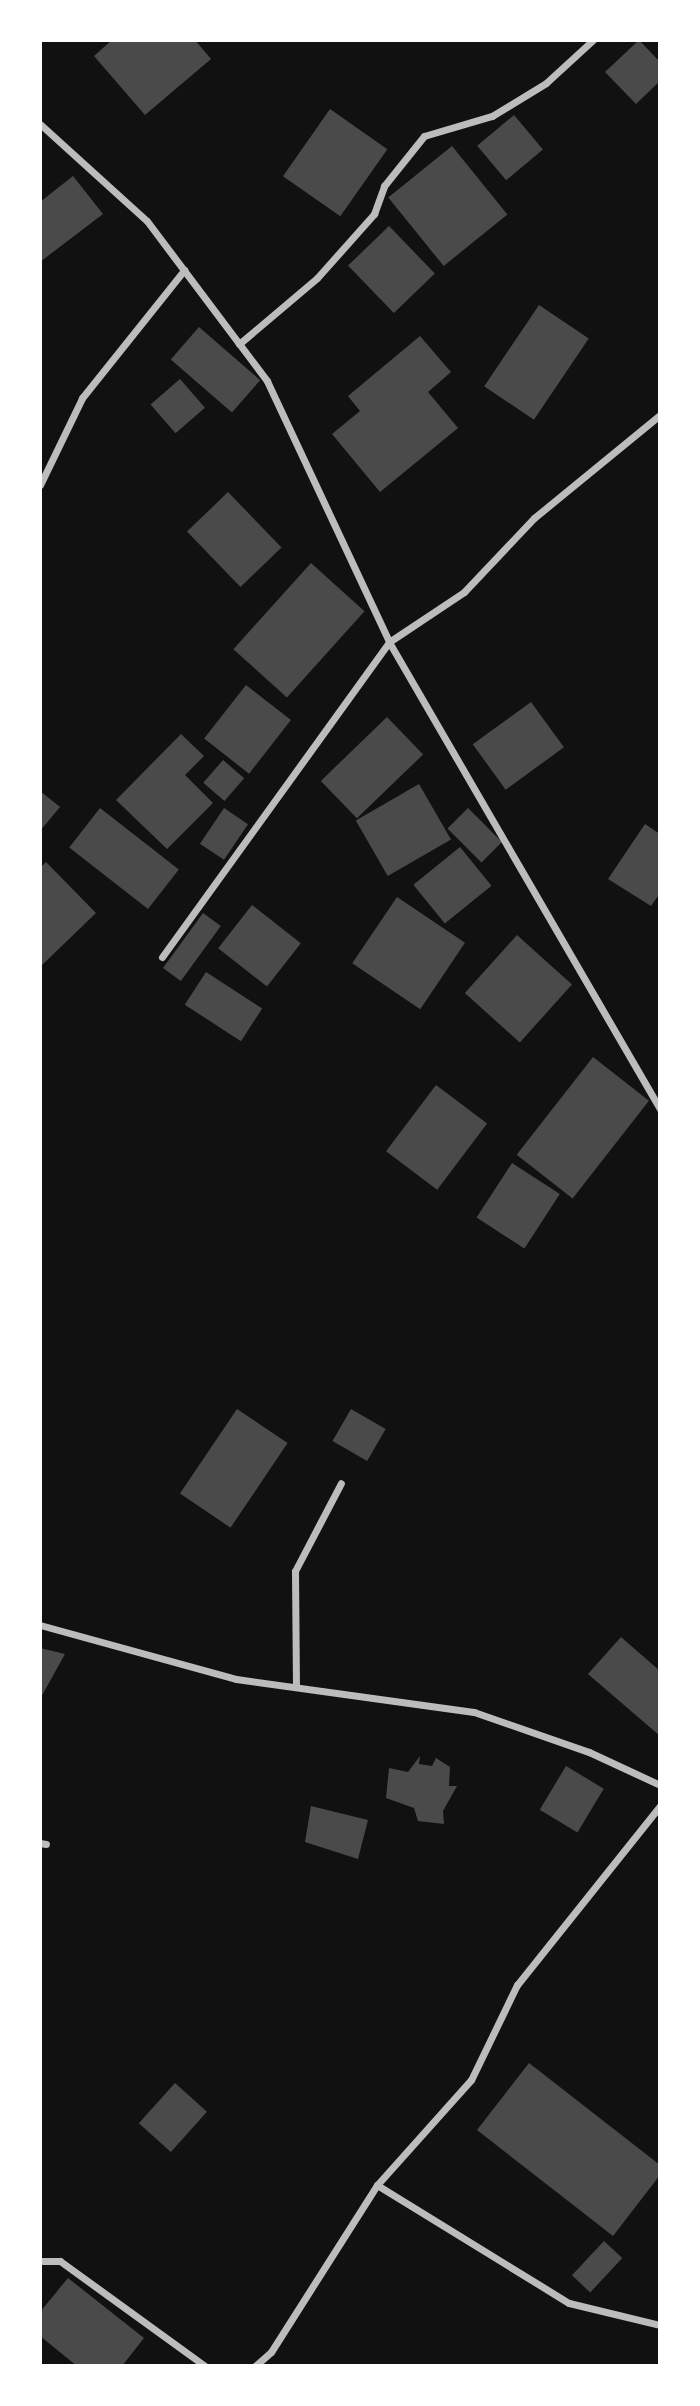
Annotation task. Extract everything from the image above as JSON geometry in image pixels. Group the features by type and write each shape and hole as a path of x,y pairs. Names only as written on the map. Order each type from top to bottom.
{"street":[{"path":"240,344 317,278 374,214 384,186 424,136 492,116 546,83 593,40"},
{"path":"40,124 147,222 267,381 389,642 660,1109"},
{"path":"40,485 82,398 184,270"},
{"path":"162,957 389,642 464,592 534,518 660,415"},
{"path":"296,1687 295,1572 341,1483"},
{"path":"40,1625 236,1679 474,1712 589,1752 660,1785"},
{"path":"254,2366 271,2352 377,2185 471,2080 517,1985 660,1806"},
{"path":"377,2185 569,2303 660,2325"},
{"path":"40,2261 60,2261 205,2366"}],"building":[{"path":"112,40 195,40 211,59 145,115 94,56"},
{"path":"639,40 660,62 660,81 636,104 605,72"},
{"path":"330,109 387,149 340,216 283,176"},
{"path":"514,115 543,149 506,180 477,146"},
{"path":"452,146 507,214 444,266 388,198"},
{"path":"73,176 103,214 40,262 40,202"},
{"path":"389,226 435,273 394,313 348,266"},
{"path":"539,305 589,339 534,420 484,386"},
{"path":"199,327 260,380 232,413 171,359"},
{"path":"420,336 451,372 428,392 458,428 380,492 332,434 360,411 348,396"},
{"path":"180,379 205,408 175,433 151,405"},
{"path":"228,492 281,547 240,587 187,532"},
{"path":"311,563 365,611 287,697 233,649"},
{"path":"246,685 291,720 249,774 204,739"},
{"path":"531,702 564,747 506,790 473,744"},
{"path":"387,717 423,754 357,818 321,781"},
{"path":"181,734 204,756 185,775 213,803 167,849 116,800"},
{"path":"223,760 244,778 224,801 203,783"},
{"path":"419,784 451,839 388,876 356,820"},
{"path":"40,791 60,807 40,831"},
{"path":"100,808 179,870 148,909 69,847"},
{"path":"224,808 248,824 224,860 200,844"},
{"path":"468,808 502,842 481,862 447,829"},
{"path":"645,824 660,834 660,893 651,906 608,879"},
{"path":"460,847 491,886 445,924 413,885"},
{"path":"46,862 96,913 40,967 40,868"},
{"path":"397,897 465,943 420,1009 352,963"},
{"path":"252,905 301,943 267,987 218,948"},
{"path":"203,913 221,926 181,981 163,968"},
{"path":"517,935 572,985 520,1042 465,993"},
{"path":"206,972 262,1008 241,1041 185,1005"},
{"path":"593,1057 649,1101 573,1198 517,1155"},
{"path":"436,1085 487,1124 437,1190 386,1151"},
{"path":"512,1163 560,1194 524,1249 477,1218"},
{"path":"237,1409 288,1443 231,1528 180,1494"},
{"path":"351,1409 386,1429 367,1461 333,1441"},
{"path":"621,1637 660,1671 660,1736 588,1674"},
{"path":"40,1648 65,1654 40,1699"},
{"path":"420,1756 419,1764 432,1766 436,1758 450,1767 449,1786 457,1786 443,1811 444,1824 418,1821 414,1808 386,1798 389,1768 408,1772"},
{"path":"566,1766 604,1789 577,1832 540,1810"},
{"path":"311,1806 368,1820 358,1859 305,1842"},
{"path":"529,2063 660,2165 660,2175 613,2236 477,2130"},
{"path":"175,2083 207,2112 171,2152 139,2123"},
{"path":"604,2241 622,2258 590,2292 572,2275"},
{"path":"68,2278 144,2338 122,2366 77,2366 40,2336 40,2312"}]}
